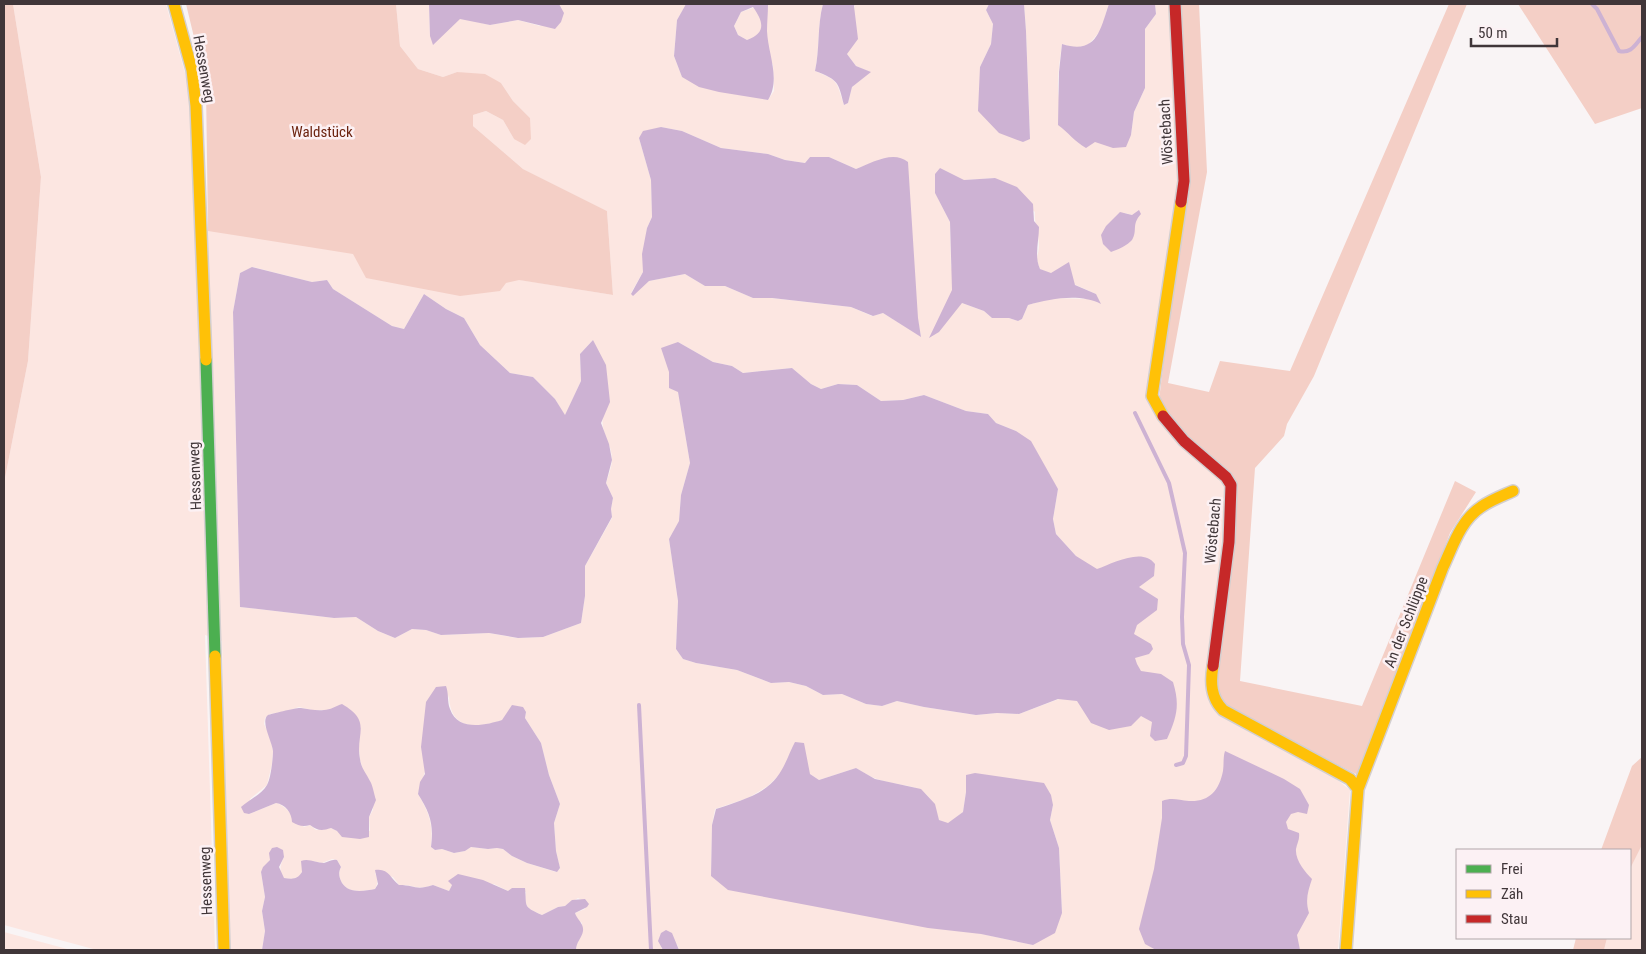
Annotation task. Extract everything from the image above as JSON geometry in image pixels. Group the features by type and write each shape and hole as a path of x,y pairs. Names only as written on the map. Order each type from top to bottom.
{"street":[{"name":"Hessenweg","path":"174,4 192,70 196,106 203,241 224,950"},
{"name":"Wöstebach","path":"1175,4 1184,181 1152,391 1158,410 1169,425 1226,477 1232,492 1229,542 1211,688 1216,704 1221,710 1350,779 1358,789"},
{"name":"An der Schlüppe","path":"1358,789 1444,567 1460,532 1472,513 1491,500 1514,491"},
{"path":"1346,950 1358,789"}],"shaded area":[{"path":"13,4 166,4 191,95 198,228 613,295 607,211 523,169 473,126 473,115 486,111 503,120 514,139 530,118 513,101 501,83 457,72 443,77 418,69 400,46 396,4 429,4 430,36 460,18 490,25 518,20 540,26 552,4 686,4 677,20 674,56 682,77 768,100 774,91 773,65 757,37 747,40 738,35 734,26 741,12 765,4 823,4 815,71 829,77 836,83 844,105 848,103 852,87 870,72 856,66 847,54 855,4 989,4 986,10 993,24 991,44 980,67 1023,142 1030,138 1024,4 1112,4 1107,9 1102,29 1088,45 1075,48 1062,44 1058,79 1060,105 1063,113 1131,135 1134,112 1145,88 1145,29 1156,14 1155,4 1171,4 1181,180 1149,391 1227,484 1209,678 1350,790 1338,950 679,950 677,944 661,947 663,950 576,950 576,945 582,934 582,923 577,919 575,913 585,909 582,900 578,898 565,906 558,907 542,915 526,905 526,892 508,891 494,884 452,885 449,891 433,885 419,887 399,885 393,877 375,873 377,885 375,889 357,891 349,889 342,883 339,875 341,867 337,860 332,859 322,863 312,861 303,868 298,877 290,879 283,878 281,872 284,857 270,860 261,872 265,897 262,911 265,931 262,950 230,950 222,641 205,635 215,950 97,950 4,925 4,483 28,361 41,177","holes":["661,127 682,131 721,148 768,154 785,160 805,163 810,157 829,157 856,169 885,158 921,336 883,313 872,316 851,307 771,298 753,298 725,286 705,286 685,274 649,281 631,293 643,272 647,228 652,217 651,180 639,138","995,178 1035,212 1039,245 1037,258 1040,269 1096,294 1090,299 1052,298 1028,305 1022,319 1018,321 1009,318 992,318 984,311 962,303 951,266 950,222 935,192 964,180","1125,213 1132,215 1135,222 1132,236 1128,243 1124,245","253,267 312,282 327,280 333,289 392,326 404,329 424,294 446,309 464,318 480,345 510,373 533,377 555,399 565,416 581,381 580,354 593,340 604,413 603,425 612,459 606,483 613,498 612,518 585,566 585,596 581,623 543,637 517,638 489,633 441,635 426,630 412,629 395,638 378,631 356,617 334,618 240,607 233,312 240,273","678,342 713,362 732,366 743,373 792,368 811,384 821,389 838,384 857,385 881,401 903,400 924,395 966,411 988,414 996,423 1016,431 1058,489 1053,519 1056,534 1076,556 1059,699 1019,714 997,713 976,715 897,701 882,706 866,704 842,694 823,695 806,686 789,682 771,683 737,670 683,659 676,649 678,601 669,539 679,522 681,495 690,463 678,391 669,388 669,372","449,695 451,710 457,719 466,724 489,724 526,712 525,718 541,743 549,775 560,804 554,823 556,851 560,869 556,872 527,863 512,856 503,849 497,848 471,847 465,851 454,853 442,849 435,850 431,847 431,825 418,794","299,707 325,710 359,749 364,773 370,781 373,810 369,817 370,831 337,831 331,828 316,830 310,825 304,827 287,809 276,803 249,814 250,799 267,785 272,764 273,751 270,736 264,724 265,718 270,714","856,768 877,779 916,788 929,798 935,807 939,820 948,824 963,812 966,792 1053,805 1050,820 1059,848 1062,913 1033,945 711,876 712,825 715,809 748,798 768,786 777,777 810,774 819,780"]},
{"path":"429,4 559,4 564,13 561,22 555,29 518,20 490,25 460,19 433,45 430,36"},
{"path":"686,4 768,4 767,31 774,75 772,92 768,100 699,87 682,77 674,56 677,20","holes":["753,7 759,17 761,26 758,34 747,40 738,35 734,26 741,12"]},
{"path":"823,4 855,4 858,39 847,54 856,66 871,72 852,87 848,103 844,105 836,83 829,77 815,71"},
{"path":"989,4 1024,4 1030,139 1023,142 999,133 978,111 980,67 991,44 993,24 986,10"},
{"path":"1109,4 1155,4 1156,14 1145,29 1145,88 1134,112 1131,135 1126,147 1113,148 1095,142 1086,148 1058,125 1059,72 1062,44 1074,47 1090,43 1103,23"},
{"path":"661,127 682,131 721,148 768,154 785,160 805,163 810,157 829,157 856,169 889,157 896,157 908,162 918,318 921,337 883,313 873,316 851,307 772,298 753,298 725,286 705,286 685,274 649,281 633,296 631,294 643,272 642,254 647,228 652,217 651,180 639,138 643,131"},
{"path":"940,168 964,180 995,178 1017,187 1033,204 1034,221 1039,227 1037,254 1040,269 1051,273 1069,262 1075,285 1096,294 1101,304 1074,298 1046,301 1028,305 1022,319 1018,321 1009,318 992,318 984,311 962,303 939,332 929,338 952,290 950,222 935,193 935,174"},
{"path":"1139,210 1141,214 1136,221 1132,240 1111,252 1103,244 1101,235 1106,226 1120,212 1132,215"},
{"path":"252,267 312,282 327,280 333,289 392,326 404,329 424,294 446,309 464,318 480,345 510,373 533,377 555,399 565,415 581,381 580,354 593,340 606,365 610,402 601,423 609,444 612,460 606,483 613,498 612,517 585,566 585,596 581,623 543,637 518,638 489,633 441,635 426,630 412,629 395,638 378,631 356,617 334,618 240,607 233,312 240,273"},
{"path":"678,342 713,362 732,366 743,373 792,368 811,384 821,389 838,384 857,385 881,401 903,400 924,395 966,411 988,414 996,423 1016,431 1031,441 1058,489 1053,519 1056,534 1076,556 1097,569 1119,560 1136,557 1150,559 1155,564 1154,576 1139,587 1158,599 1157,610 1137,625 1134,634 1151,644 1153,649 1149,654 1135,658 1141,671 1161,674 1173,682 1177,704 1173,724 1167,739 1155,741 1150,736 1152,722 1141,716 1131,726 1109,730 1091,723 1077,701 1058,699 1019,714 997,713 976,715 897,701 882,706 866,704 842,694 823,695 806,686 789,682 771,683 737,670 683,659 676,649 678,601 669,539 679,521 681,495 690,463 678,392 669,388 669,372 661,348"},
{"path":"446,686 450,709 459,721 466,724 481,725 502,720 512,705 523,707 526,712 525,718 541,743 549,775 560,804 554,823 556,851 560,868 557,872 527,863 512,856 503,849 471,847 465,851 454,853 442,849 435,850 431,847 432,832 430,819 426,807 418,794 420,782 425,774 421,747 426,702 436,687"},
{"path":"342,704 351,710 360,722 359,750 361,762 371,783 376,800 369,817 369,837 360,839 342,837 331,828 320,830 310,825 299,825 292,822 291,815 285,807 276,803 249,814 244,813 241,807 262,791 270,778 273,751 265,722 268,715 299,708 326,710"},
{"path":"795,742 804,743 810,774 819,780 856,768 875,779 921,789 935,804 939,820 948,823 963,812 966,775 975,773 1044,783 1051,795 1053,805 1050,820 1059,848 1062,913 1055,933 1033,945 981,934 928,928 728,890 711,876 712,825 716,809 765,789 777,777"},
{"path":"1225,751 1284,779 1300,789 1309,805 1307,814 1298,812 1291,814 1286,822 1288,829 1299,833 1296,849 1297,857 1312,879 1307,900 1309,913 1297,935 1300,950 1156,950 1145,944 1139,929 1154,869 1162,818 1162,801 1172,799 1196,801 1212,794 1216,790 1221,778"},
{"path":"1642,845 1642,950 1604,950 1607,939 1631,939 1631,867"},
{"path":"277,847 283,850 284,857 279,867 284,878 289,879 300,875 302,872 301,861 307,860 324,863 337,860 341,867 339,875 342,883 353,890 375,889 378,884 375,870 386,872 399,885 422,888 433,885 449,891 452,885 448,881 458,874 483,880 508,891 512,888 525,888 528,908 542,915 558,907 565,906 572,900 585,899 589,904 575,913 583,928 576,950 262,950 265,931 262,911 265,897 261,872 270,860 269,853 272,848"},
{"path":"666,930 672,933 679,950 663,950 658,941 661,933"},
{"path":"4,932 71,950 4,950"}],"green space":[{"path":"4,4 13,4 41,177 28,361 4,483"},
{"name":"Waldstück","path":"186,4 396,4 400,46 418,69 443,77 457,72 485,74 501,83 513,101 530,118 531,139 525,145 514,139 503,120 486,111 473,115 473,126 523,169 607,211 613,295 519,280 506,283 500,291 460,296 366,278 353,254 208,231 206,87"},
{"path":"1178,4 1199,4 1207,172 1168,383 1209,392 1220,361 1290,371 1449,4 1467,4 1314,376 1287,424 1284,436 1255,468 1240,681 1362,706 1455,481 1476,492 1450,533 1358,775 1224,707 1216,694 1235,492 1183,437 1159,400 1186,180"},
{"path":"1518,4 1642,4 1642,108 1595,124"},
{"path":"1642,757 1642,845 1631,867 1631,849 1601,849 1632,766"},
{"path":"1576,939 1607,939 1604,950 1573,950"}],"waterway":[{"name":"Wöstebach","path":"1592,4 1597,9 1619,51 1630,50 1642,37"},
{"path":"1135,413 1169,483 1185,553 1182,617 1183,644 1189,665 1186,756 1183,763 1176,765"},
{"path":"639,705 651,950"}],"traffic: fast":[{"path":"206,360 215,656"}],"traffic: slow":[{"path":"174,4 192,70 196,106 206,360"},
{"path":"1163,416 1152,396 1181,202"},
{"path":"1358,789 1443,567 1458,534 1468,519 1481,507 1513,491"},
{"path":"215,656 224,950"},
{"path":"1213,666 1212,690 1223,710 1350,779 1358,789 1346,950"}],"traffic: jam":[{"path":"1175,4 1184,181 1181,202"},
{"path":"1163,416 1184,441 1226,477 1231,485 1229,542 1213,666"}]}
